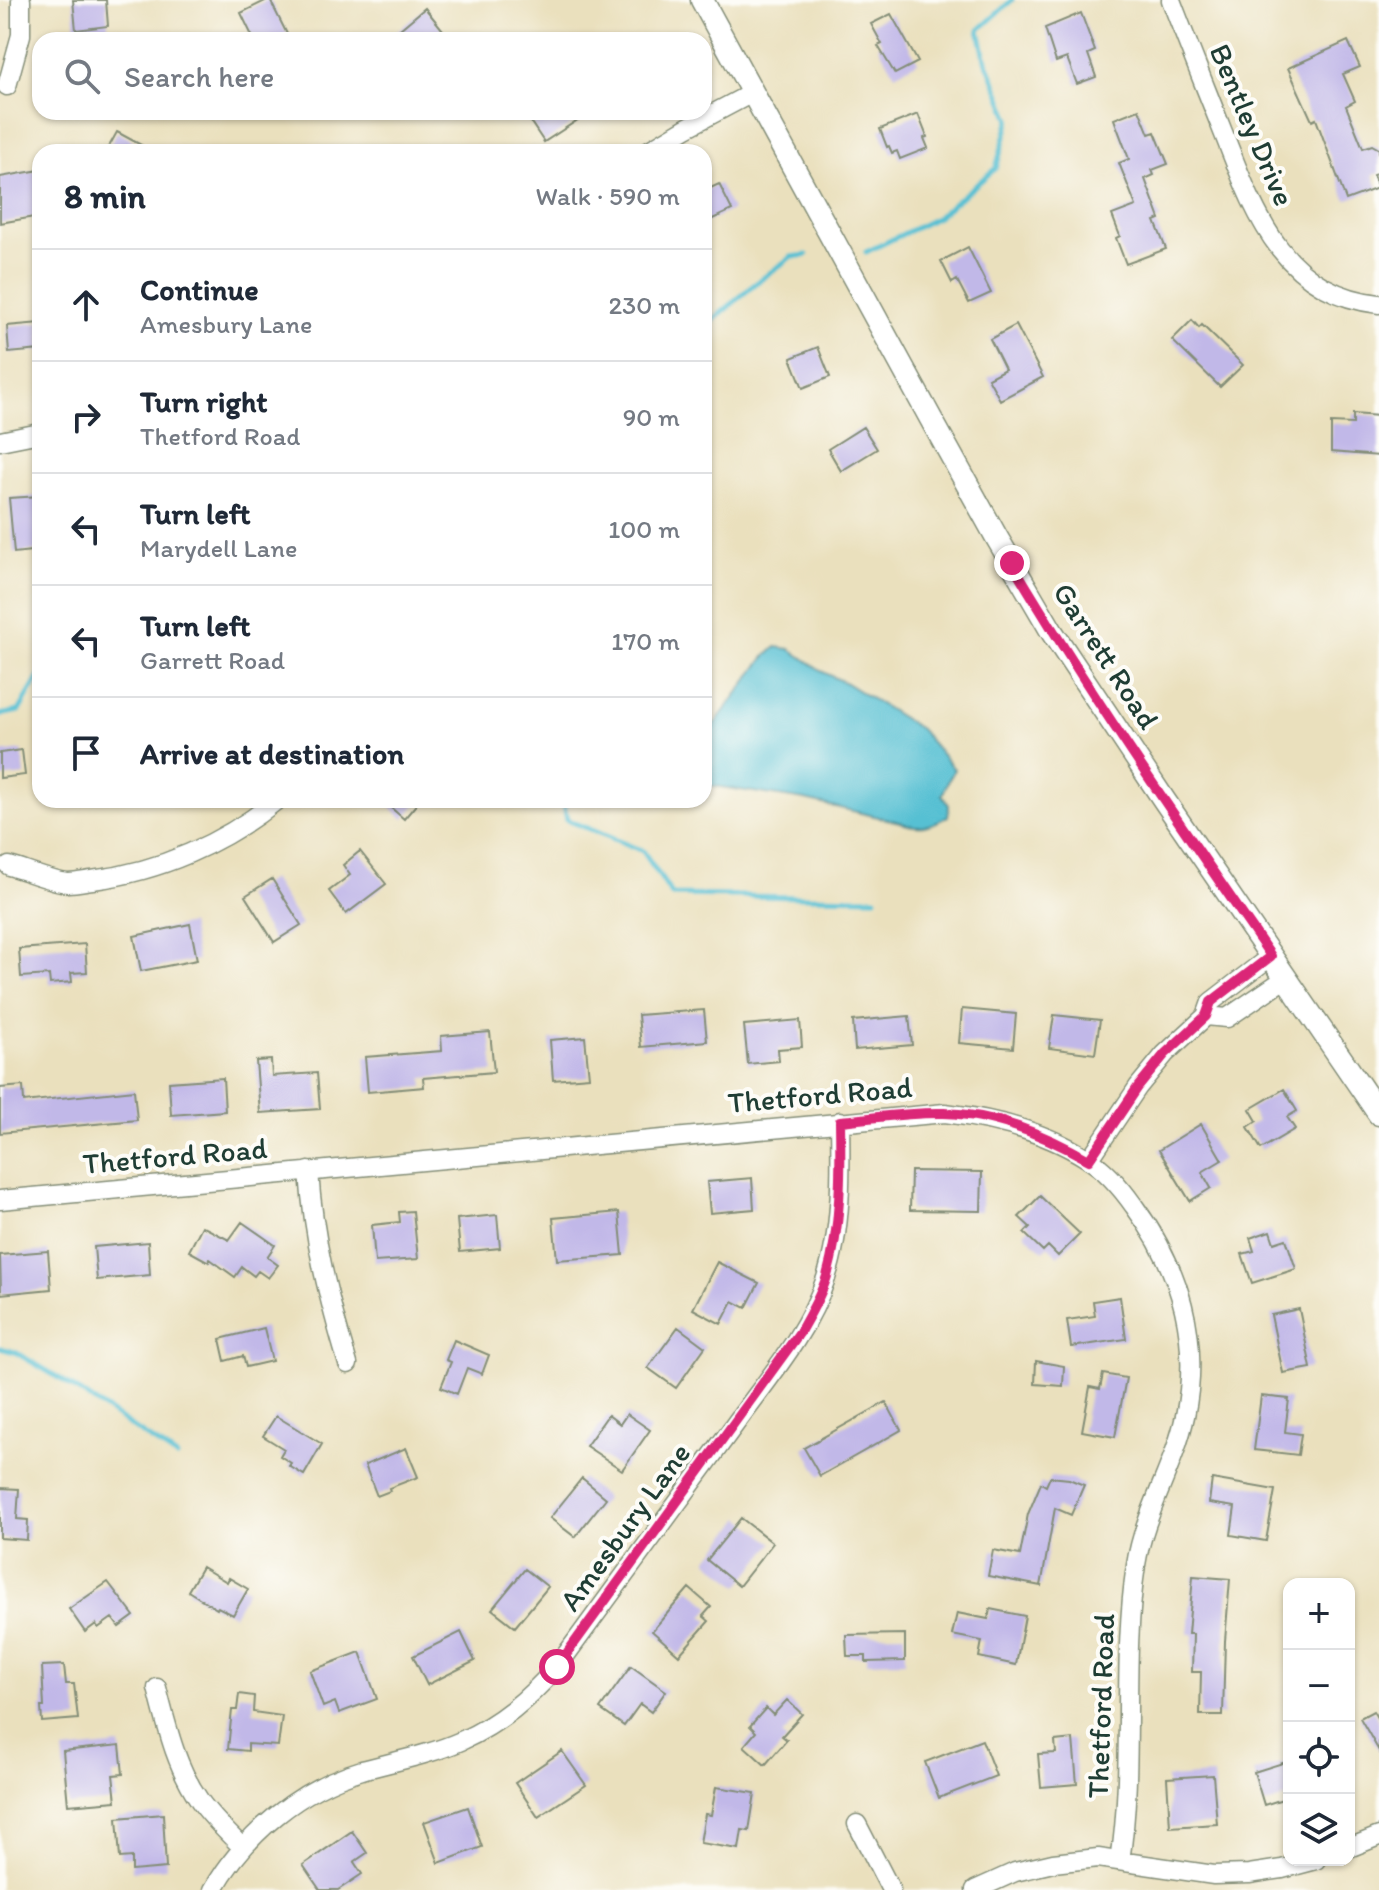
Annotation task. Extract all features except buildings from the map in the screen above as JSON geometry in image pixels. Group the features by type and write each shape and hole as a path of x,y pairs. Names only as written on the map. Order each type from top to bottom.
{"street":[{"path":"7,86 21,35 21,0"},
{"name":"Garrett Road","path":"702,0 990,525 1052,632 1379,1114"},
{"name":"Bentley Drive","path":"1171,0 1247,194 1267,232 1299,271 1317,284 1340,296 1379,304"},
{"path":"712,114 752,93"},
{"path":"659,144 701,120"},
{"path":"0,441 32,435"},
{"path":"9,866 67,883 110,878 187,854 266,808"},
{"path":"1089,1160 1138,1087 1183,1036 1206,1016 1211,1002 1271,956"},
{"path":"1206,1016 1227,1018 1286,978"},
{"name":"Thetford Road","path":"0,1200 945,1113 980,1117 1033,1132 1089,1160 1127,1196 1158,1240 1183,1302 1190,1350 1190,1384 1182,1426 1144,1527 1136,1566 1129,1627 1125,1825 1120,1861"},
{"name":"Amesbury Lane","path":"213,1890 243,1848 272,1817 304,1796 359,1771 430,1753 463,1740 516,1709 557,1667 800,1332 816,1303 826,1278 836,1228 840,1121"},
{"path":"309,1171 318,1249 329,1302 348,1364"},
{"path":"157,1688 173,1747 185,1776 200,1802 243,1848"},
{"path":"857,1824 891,1890"},
{"path":"1355,1846 1379,1836"},
{"path":"975,1890 1015,1872 1053,1863 1098,1858 1214,1875 1249,1874 1293,1866"}],"water":[{"path":"776,647 790,649 920,729 954,769 942,795 949,805 948,816 931,824 913,826 805,800 712,786 712,727 764,658"}],"waterway":[{"path":"866,252 936,218 996,168 1010,119 985,58 979,30 1012,0"},
{"path":"712,321 791,257 807,255"},
{"path":"0,715 19,711 32,689"},
{"path":"565,808 567,820 643,851 672,895 876,898"},
{"path":"0,1348 15,1352 59,1378 177,1457"}],"route":[{"path":"557,1667 800,1332 816,1303 833,1252 840,1121 945,1113 980,1117 1057,1142 1089,1160 1138,1087 1165,1054 1206,1016 1211,1002 1271,956 1052,632 1012,563"}]}
